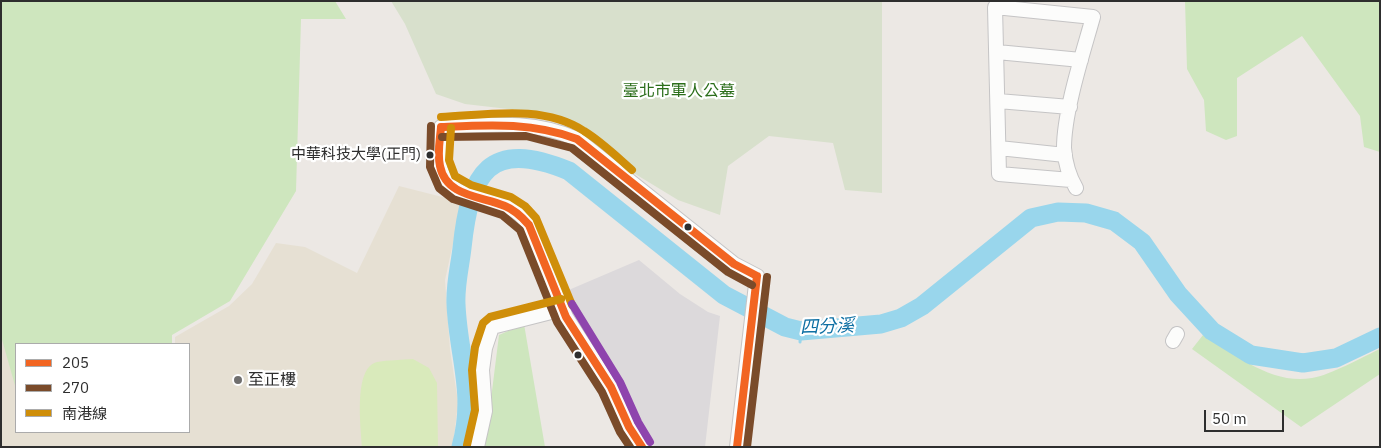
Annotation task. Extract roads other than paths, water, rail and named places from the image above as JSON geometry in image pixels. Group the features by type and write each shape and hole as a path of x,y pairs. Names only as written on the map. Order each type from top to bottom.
{"street":[{"path":"995,7 1093,16 1070,107 1065,155 1074,184 999,174 997,52 995,7"},
{"path":"997,52 1081,60"},
{"path":"998,101 1070,107"},
{"path":"642,447 629,427 611,387 563,309 529,226 523,216 504,204 462,192 447,183 440,168 441,127 530,125 556,130 577,139 734,264 757,276 737,447"},
{"path":"999,148 1065,155"},
{"path":"477,447 485,411 482,370 485,348 492,327 563,309"}],"waterway":[{"name":"四分溪","path":"461,447 467,409 467,392 457,323 456,297 466,222 471,199 478,182 488,169 502,161 520,158 542,162 569,171 724,295 785,327 801,331 881,324 901,318 922,306 1031,218 1058,212 1086,213 1114,221 1142,242 1178,294 1212,331 1251,355 1303,363 1336,358 1380,337"},
{"path":"800,342 801,331"}],"place":[{"name":"中華科技大學(正門)","path":"430,155"},
{"name":"至正樓","path":"238,380"}],"park label":[{"name":"臺北市軍人公墓","path":"679,91"}]}
